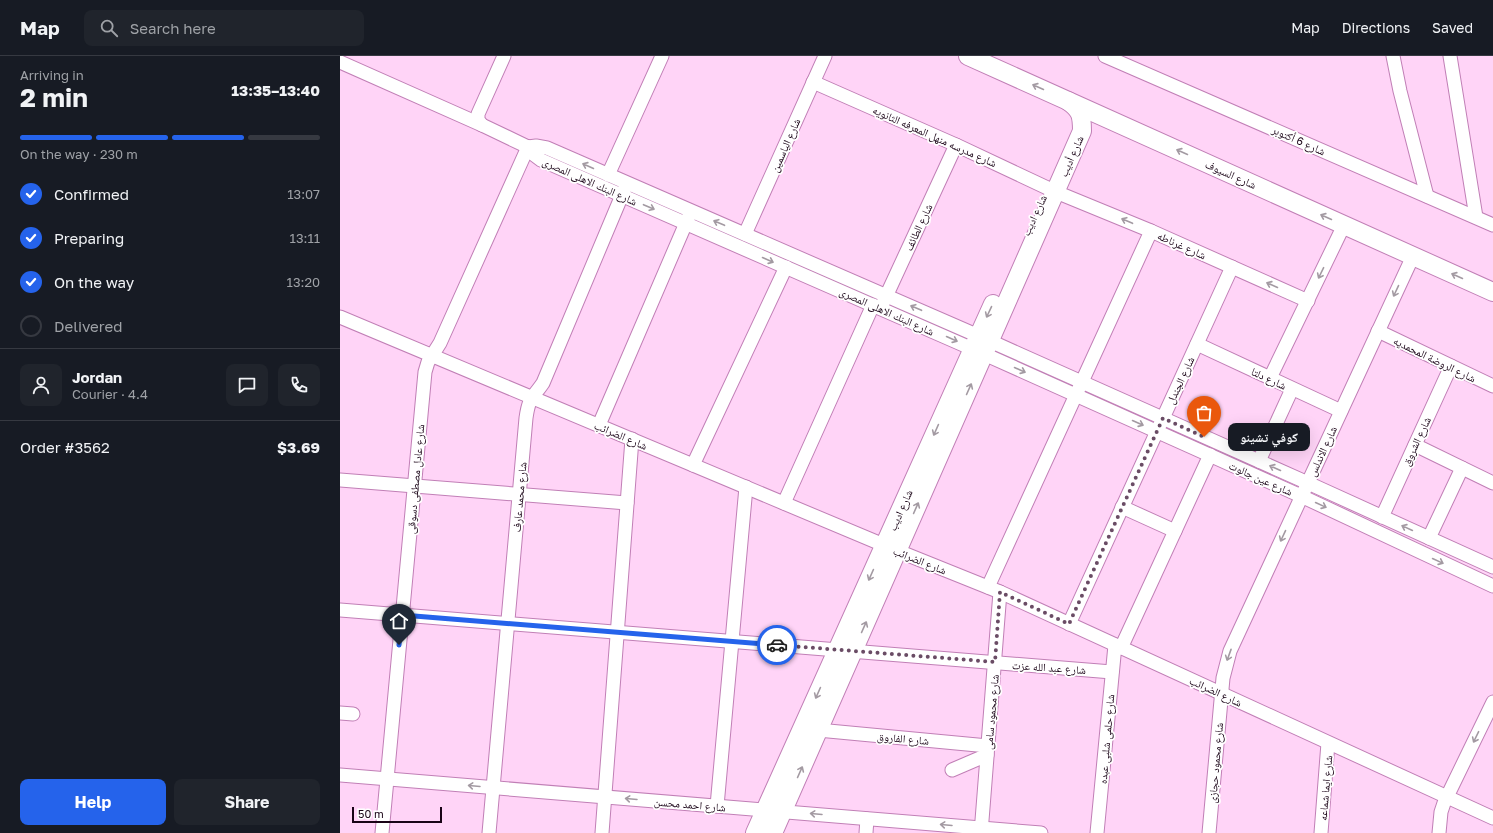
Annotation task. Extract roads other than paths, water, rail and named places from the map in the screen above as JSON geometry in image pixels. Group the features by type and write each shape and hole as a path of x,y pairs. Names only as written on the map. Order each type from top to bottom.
{"main road":[{"name":"شارع السيوف","path":"968,56 1493,292"},
{"name":"شارع أديب","path":"1051,190 1082,131 1081,113 1068,101"},
{"name":"شارع اديب","path":"773,833 774,811 1051,190"},
{"name":"شارع اديب","path":"756,833 774,811 818,730 845,651"}],"street":[{"path":"482,125 478,120 478,114 504,56"},
{"path":"608,175 662,56"},
{"name":"شارع الياسمين","path":"745,234 825,56"},
{"name":"شارع 6 أكتوبر","path":"1105,56 1493,225"},
{"path":"1393,56 1400,91 1426,196"},
{"path":"1450,56 1476,217 1493,213"},
{"path":"340,62 528,147"},
{"name":"شارع مدرسه منهل المعرفه الثانويه","path":"813,82 956,145 1051,190"},
{"name":"شارع الطائف","path":"784,503 877,307 886,296 956,145"},
{"name":"شارع البنك الاهلى المصرى","path":"536,146 547,148 745,234 886,296 981,345 877,307 686,224 542,160 533,154 528,147 536,146"},
{"name":"شارع عادل مصطفى دسوقى","path":"382,833 425,372 428,362 440,343 528,147"},
{"name":"شارع محمد عارف","path":"489,833 528,403 543,383 627,183"},
{"name":"شارع غرناطه","path":"1051,190 1151,231 1308,301"},
{"path":"599,426 692,211"},
{"path":"1270,378 1344,225"},
{"path":"994,589 1076,395 1151,231"},
{"name":"شارع الاندلس","path":"1221,694 1225,664 1230,651 1413,256"},
{"path":"693,465 786,267"},
{"name":"شارع الجندل","path":"1069,624 1232,267"},
{"name":"شارع الضرائب","path":"340,317 891,548 994,589 1493,818"},
{"name":"شارع الروضة المحمديه","path":"1378,331 1493,386"},
{"name":"شارع دلتا","path":"1197,344 1341,412"},
{"name":"شارع عين جالوت","path":"981,345 1082,382 1382,516 1493,568"},
{"name":"شارع عين جالوت","path":"981,345 1076,395 1301,496 1493,586"},
{"name":"شارع الشروق","path":"1382,516 1451,366"},
{"path":"1259,461 1292,389"},
{"path":"602,833 632,440"},
{"path":"1414,445 1493,483"},
{"name":"شارع حلمى شلبى عبده","path":"1097,833 1112,672 1118,646 1175,531 1210,455"},
{"path":"1429,538 1462,468"},
{"path":"340,480 627,503"},
{"path":"717,806 746,487"},
{"path":"1122,506 1175,531"},
{"name":"شارع محمود سامى","path":"981,831 995,662 994,589"},
{"name":"شارع عبد الله عزت","path":"340,610 1112,672"},
{"name":"شارع محمود حجازى","path":"1209,833 1221,694"},
{"path":"1439,833 1441,812 1446,797 1493,702"},
{"path":"340,713 353,714"},
{"name":"شارع الفاروق","path":"818,730 988,750"},
{"name":"شارع ايما شماعه","path":"1321,833 1328,743"},
{"path":"952,770 988,750"},
{"name":"شارع احمد محسن","path":"340,775 605,796 867,819 981,831 1041,833"},
{"path":"866,833 867,819"}],"place":[{"name":"كوفي تشينو","path":"1204,437"}]}
